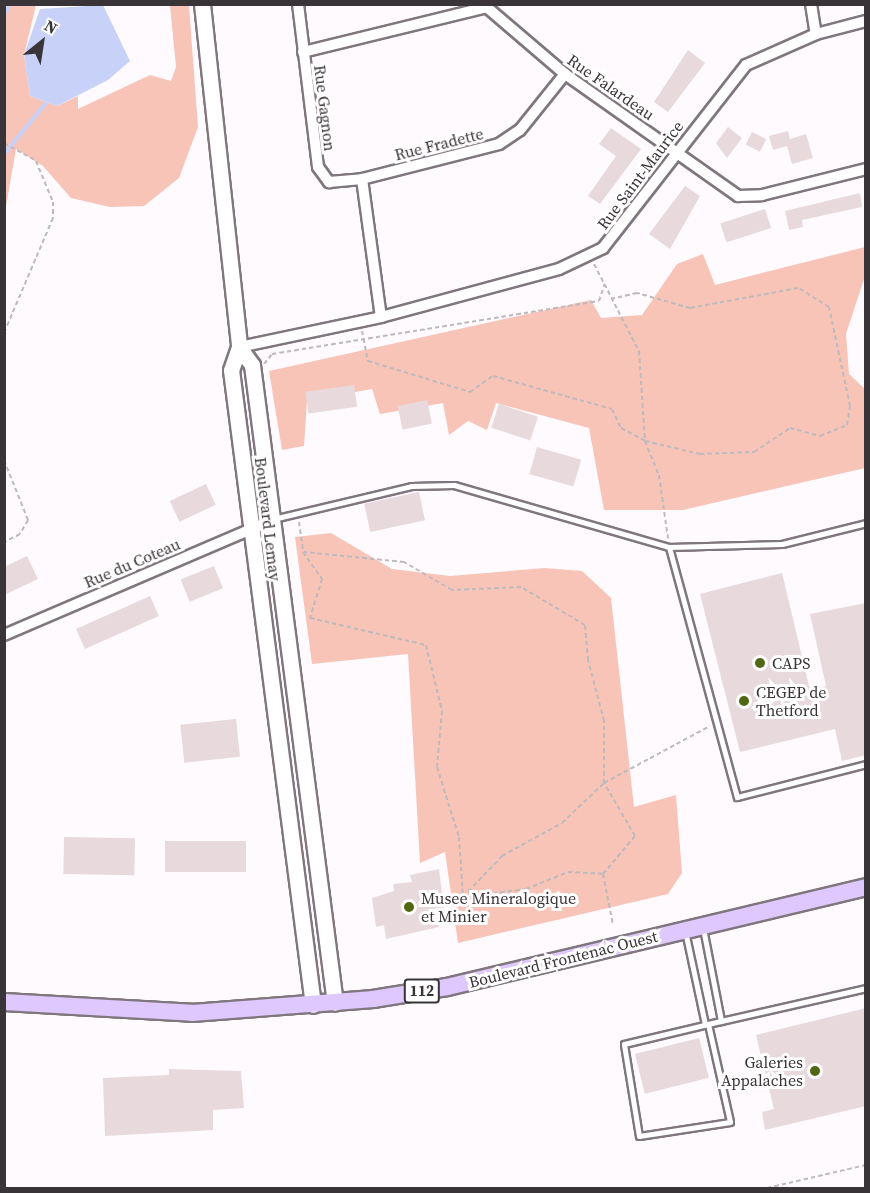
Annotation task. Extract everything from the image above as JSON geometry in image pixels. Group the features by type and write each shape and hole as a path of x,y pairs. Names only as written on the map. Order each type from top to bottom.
{"main road":[{"name":"Boulevard Frontenac Ouest","path":"4,1002 192,1013 335,1003 447,987 864,887"}],"street":[{"name":"Boulevard Lemay","path":"202,4 239,347 231,370 312,1005"},
{"name":"Rue Gagnon","path":"298,4 318,167 330,182 362,179"},
{"path":"811,4 816,34"},
{"path":"303,52 484,6"},
{"name":"Rue Falardeau","path":"484,6 565,74 738,196 762,195 866,169"},
{"name":"Rue Saint-Maurice","path":"239,347 381,317 559,269 603,248 746,65 816,34 866,21"},
{"name":"Rue Fradette","path":"362,179 499,144 520,130 565,74"},
{"path":"362,179 381,317"},
{"name":"Boulevard Lemay","path":"239,347 252,365 335,1003"},
{"name":"Rue du Coteau","path":"4,635 272,520"},
{"path":"273,696 294,691"},
{"path":"297,884 319,878"}],"lane":[{"path":"272,520 411,486 453,485 669,547 782,544 866,523"},
{"path":"669,547 737,797 866,764"},
{"path":"702,925 721,1021"},
{"path":"685,930 706,1024 730,1122 639,1137 624,1044 706,1024 866,988"}],"path":[{"path":"4,143 36,161 53,202 53,218 4,333"},
{"path":"590,256 639,351 645,441 659,475 669,547"},
{"path":"261,368 272,354 363,337 599,301 605,284"},
{"path":"360,322 368,361 470,392 492,376 612,409 621,428 645,441 700,454 754,452 790,428 820,436 847,425 850,406 829,307 798,288 690,308 637,293 612,299"},
{"path":"4,460 28,520 20,534 4,542"},
{"path":"298,513 303,552 322,579 310,618 426,645 442,711 437,767 459,837 463,897"},
{"path":"303,552 404,562 452,590 521,587 585,625 588,660 604,721 604,783 635,836 603,874"},
{"path":"463,897 502,856 562,823 604,783 717,722"},
{"path":"463,897 526,889 568,872 603,874"},
{"path":"603,874 613,925"},
{"path":"767,1188 866,1165"}],"shaded area":[{"path":"5,5 36,5 24,55 30,96 57,106 78,96 78,109 150,75 171,81 176,67 170,5 189,5 198,127 179,178 144,206 110,207 71,198 43,166 16,149 5,212"},
{"path":"865,247 865,276 846,334 849,374 865,389 865,468 683,510 604,510 589,428 496,403 487,430 468,421 449,435 443,403 380,414 372,389 307,401 304,446 282,450 269,371 591,300 601,318 642,315 677,264 703,254 715,285"},
{"path":"331,533 392,569 450,576 545,568 582,571 611,598 634,807 676,795 682,873 668,894 458,943 445,852 420,863 408,654 312,664 295,537"}],"water":[{"path":"103,5 130,61 108,80 57,106 30,96 24,55 40,9"}],"building":[{"path":"688,50 705,63 668,112 654,102"},
{"path":"728,127 742,138 727,158 716,143"},
{"path":"611,128 641,149 600,204 588,196 616,156 599,144"},
{"path":"788,131 790,139 806,134 813,158 792,164 787,146 773,150 769,136"},
{"path":"752,132 766,139 760,152 746,144"},
{"path":"685,186 700,196 670,249 649,234"},
{"path":"860,193 862,207 802,220 803,227 789,230 785,211"},
{"path":"765,209 771,228 726,243 720,224"},
{"path":"354,385 357,407 309,414 305,392"},
{"path":"427,400 432,423 403,430 398,406"},
{"path":"499,404 538,417 530,440 491,428"},
{"path":"537,447 581,460 574,487 529,474"},
{"path":"206,484 216,505 179,522 170,501"},
{"path":"419,492 425,520 370,532 364,504"},
{"path":"27,556 38,579 4,595 4,567"},
{"path":"214,566 223,588 190,602 181,579"},
{"name":"CAPS","path":"782,573 810,690 826,686 810,614 866,603 866,755 842,761 835,729 740,752 700,594"},
{"path":"150,596 159,616 85,649 76,629"},
{"path":"236,719 240,757 184,763 180,725"},
{"path":"64,837 135,838 134,875 63,874"},
{"path":"165,841 246,841 246,872 165,872"},
{"name":"Musee Mineralogique et Minier","path":"439,869 445,917 438,918 439,927 386,939 384,925 376,927 372,898 394,891 393,884 412,882 410,875"},
{"name":"Galeries Appalaches","path":"866,1008 866,1106 765,1130 762,1112 774,1109 756,1035"},
{"path":"699,1038 709,1078 645,1094 635,1054"},
{"path":"169,1069 241,1071 244,1108 213,1110 213,1130 105,1136 103,1078 169,1075"}],"waterway":[{"path":"4,15 10,4"},
{"path":"4,154 45,104"}],"place":[{"name":"CAPS","path":"760,663"},
{"name":"CEGEP de Thetford","path":"744,701"},
{"name":"Musee Mineralogique et Minier","path":"409,907"},
{"name":"Galeries Appalaches","path":"815,1071"}]}
